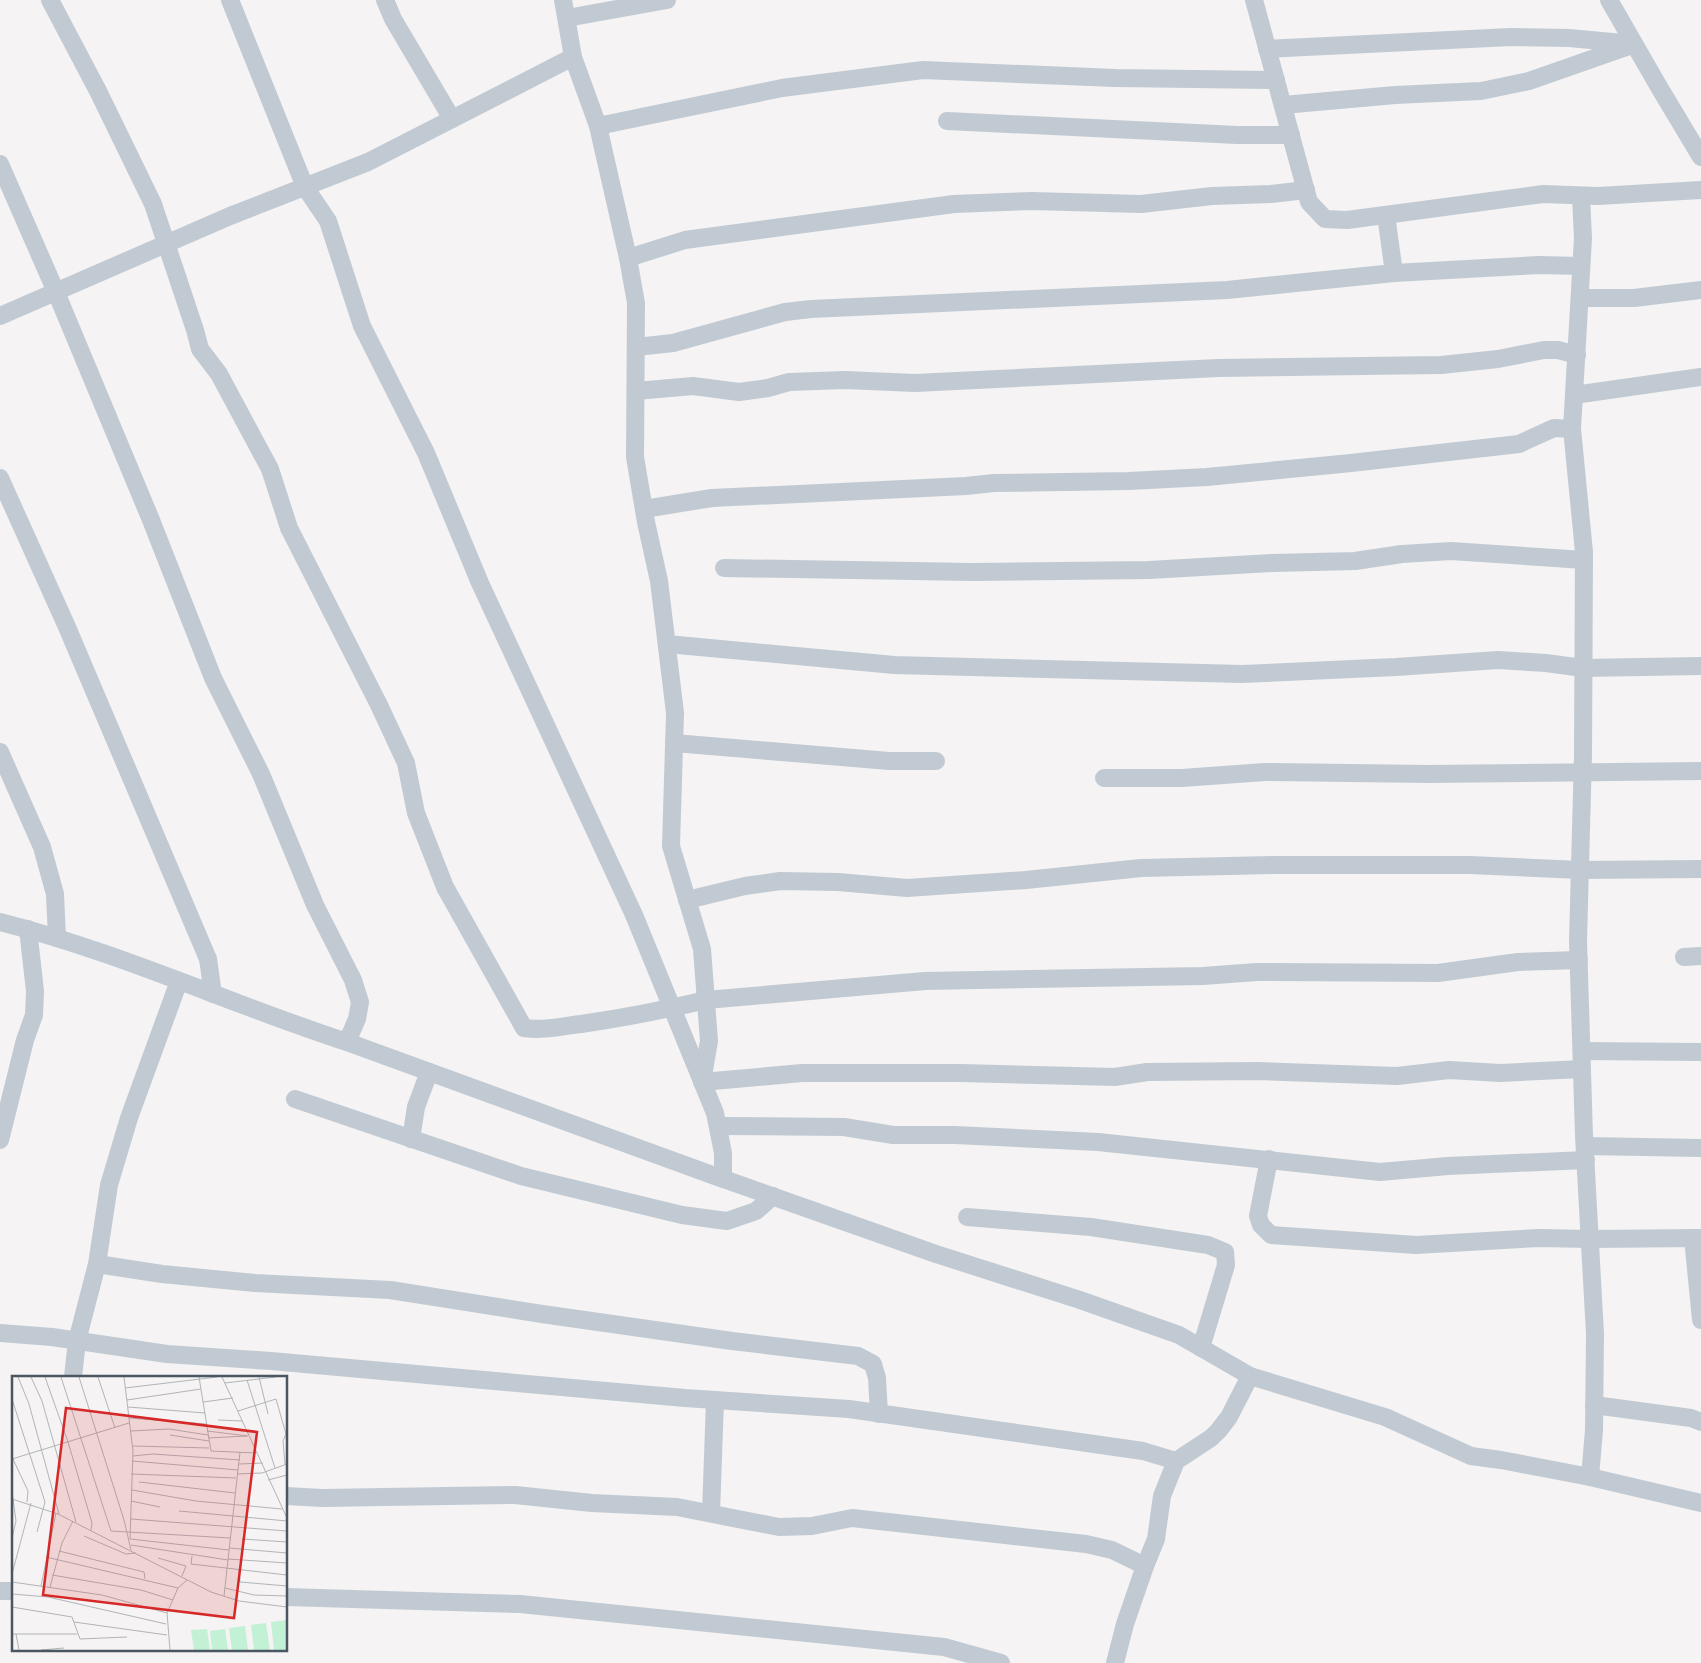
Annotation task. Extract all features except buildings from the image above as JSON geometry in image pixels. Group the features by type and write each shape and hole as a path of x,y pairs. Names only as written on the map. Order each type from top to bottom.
{"street":[{"path":"50,0 153,204 200,349 219,374 270,469 289,528 379,705 406,763 416,813 445,887 524,1028 537,1030 672,1008 706,1000 925,981 1203,976 1258,972 1438,973 1518,962 1579,960"},
{"path":"230,0 305,187 328,221 362,326 426,453 480,583 634,916 715,1113 723,1153 723,1179"},
{"path":"385,0 393,18 452,119"},
{"path":"563,0 573,57 598,126 628,258 636,303 635,457 660,580 675,713 671,846 702,949 709,1041 702,1082"},
{"path":"567,18 667,0"},
{"path":"1254,0 1309,202 1325,219 1347,220 1543,194 1598,196 1701,190"},
{"path":"1609,0 1701,157"},
{"path":"1267,48 1511,37 1568,38 1634,44"},
{"path":"1282,105 1395,95 1481,91 1529,81 1634,44"},
{"path":"0,316 166,244 368,162 573,57"},
{"path":"598,126 782,88 923,70 1115,78 1276,80"},
{"path":"947,121 1227,134 1291,135"},
{"path":"0,164 56,292 151,520 213,678 261,774 315,905 353,980 360,1002 358,1019 347,1042"},
{"path":"628,258 686,240 954,204 1032,202 1142,204 1212,196 1271,194 1306,190"},
{"path":"1581,196 1583,238 1572,429 1584,560 1579,960 1585,1153 1595,1334 1590,1477"},
{"path":"1386,215 1394,273"},
{"path":"636,347 673,343 785,312 811,309 1227,290 1394,273 1539,265 1581,266"},
{"path":"1580,298 1634,298 1701,290"},
{"path":"636,391 693,386 739,392 768,388 789,382 845,380 915,383 1218,368 1441,365 1498,359 1544,350 1558,350 1577,355"},
{"path":"1574,395 1701,377"},
{"path":"644,508 712,498 956,487 994,483 1129,481 1207,477 1519,444 1554,428 1572,429"},
{"path":"0,478 67,627 208,959 213,994"},
{"path":"724,568 972,572 1149,570 1272,563 1355,561 1402,554 1451,551 1584,560"},
{"path":"667,644 894,665 1242,674 1498,660 1546,663 1583,668 1701,666"},
{"path":"674,743 889,761 936,761"},
{"path":"0,752 42,847 55,894 57,938"},
{"path":"1104,778 1182,778 1265,772 1582,773 1701,771"},
{"path":"687,900 745,886 780,881 838,882 907,888 1026,880 1141,868 1275,865 1470,865 1580,870 1701,869"},
{"path":"0,922 28,929 130,962 287,1023 347,1042 723,1179 936,1254 1080,1300 1179,1335 1250,1376 1385,1417 1471,1456 1590,1477 1701,1503"},
{"path":"0,1140 25,1040 34,1016 35,991 28,929"},
{"path":"73,1376 77,1341 97,1264 110,1185 129,1118 179,981"},
{"path":"1582,1051 1701,1052"},
{"path":"702,1082 802,1073 961,1073 1115,1077 1147,1072 1258,1071 1397,1076 1449,1070 1500,1073 1582,1069"},
{"path":"411,1139 416,1107 429,1072"},
{"path":"295,1099 521,1176 682,1215 727,1221 756,1211 772,1196"},
{"path":"718,1126 844,1127 893,1135 956,1134 1098,1142 1380,1172 1585,1153 1701,1148"},
{"path":"1269,1160 1258,1216 1261,1225 1271,1235 1416,1245 1540,1238 1697,1238 1701,1320"},
{"path":"967,1217 1090,1227 1208,1245 1225,1252 1226,1265 1201,1348"},
{"path":"97,1264 162,1274 255,1283 390,1290 732,1341 858,1356 873,1364 877,1378 879,1414"},
{"path":"0,1333 77,1341 167,1354 271,1360 345,1368 849,1410 1143,1452 1176,1461"},
{"path":"1115,1663 1124,1624 1156,1539 1162,1496 1176,1461 1211,1438 1219,1430 1229,1417 1250,1376"},
{"path":"711,1514 715,1400"},
{"path":"1594,1405 1691,1418 1701,1422"},
{"path":"288,1496 322,1498 515,1495 592,1503 677,1507 779,1527 812,1526 852,1518 1086,1544 1112,1550 1145,1566"},
{"path":"288,1597 530,1605 944,1647 1001,1663"}]}
